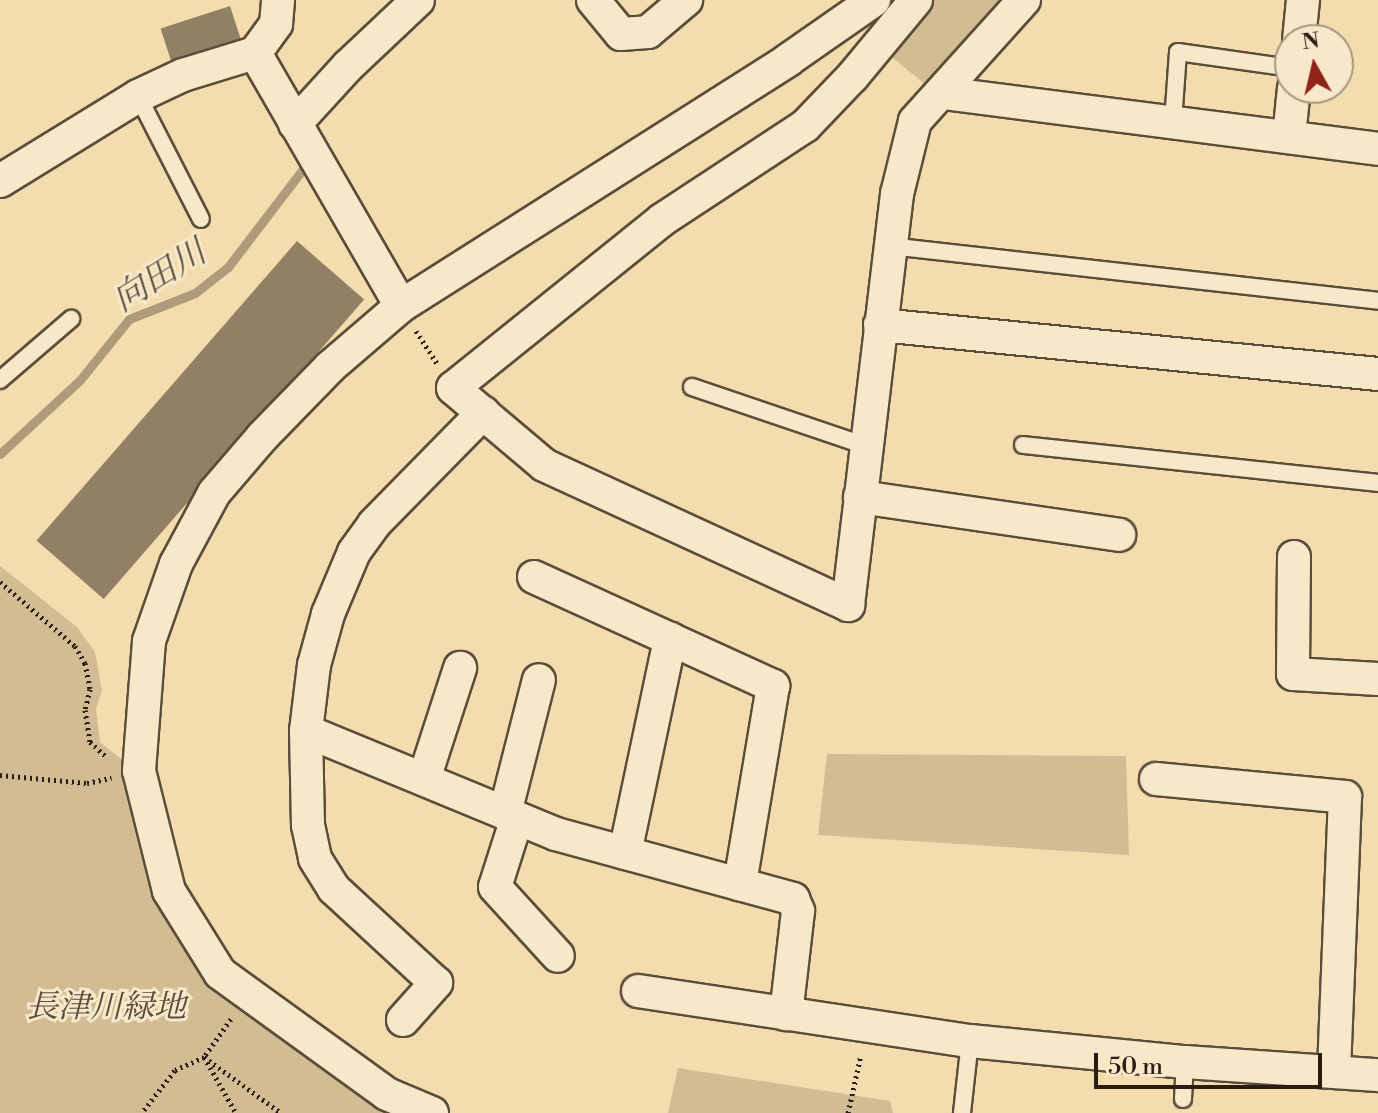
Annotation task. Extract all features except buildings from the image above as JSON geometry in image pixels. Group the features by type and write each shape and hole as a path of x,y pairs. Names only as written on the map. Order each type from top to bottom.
{"street":[{"path":"0,181 138,96 183,75 255,53 276,24 278,0"},
{"path":"295,124 348,66 418,0"},
{"path":"593,0 621,34 648,32 686,0"},
{"path":"432,1113 387,1094 220,973 169,891 139,771 149,641 176,564 214,493 330,367 401,306 788,60 874,0"},
{"path":"916,0 852,77 805,126 662,220 453,388 544,465 848,605 897,194 915,121 1024,0"},
{"path":"1301,24 1303,0"},
{"path":"255,53 401,306"},
{"path":"943,93 1378,149"},
{"path":"1289,137 1292,104"},
{"path":"880,325 1378,374"},
{"path":"403,1020 436,983 334,889 315,858 308,826 306,731 314,665 328,614 354,552 374,524 483,413"},
{"path":"860,497 1119,535"},
{"path":"1294,557 1293,674 1378,679"},
{"path":"534,577 773,686 740,884"},
{"path":"625,853 670,639"},
{"path":"424,779 460,668"},
{"path":"539,680 495,887 558,956"},
{"path":"306,731 556,834 793,899 798,911 786,1014"},
{"path":"1156,779 1345,797 1334,1072"},
{"path":"638,991 970,1041 1185,1062 1378,1075"}],"lane":[{"path":"1173,122 1178,52 1274,66"},
{"path":"138,96 201,219"},
{"path":"890,246 1378,301"},
{"path":"0,380 71,319"},
{"path":"692,387 866,446"},
{"path":"1023,445 1378,483"},
{"path":"962,1113 970,1041"},
{"path":"1183,1099 1185,1062"}],"path":[{"path":"401,306 453,388"},
{"path":"0,582 75,646 85,663 90,689 85,710 90,742 103,756 139,771"},
{"path":"0,775 87,783 139,771"},
{"path":"144,1110 175,1070 204,1057 247,995"},
{"path":"848,1113 868,1026"},
{"path":"204,1057 236,1113"},
{"path":"204,1057 281,1113"}],"green space":[{"path":"933,0 1005,0 931,89 888,54"},
{"name":"長津川緑地","path":"0,566 77,627 95,652 102,691 96,709 100,742 126,763 217,984 407,1113 0,1113"},
{"path":"827,754 1126,756 1129,855 818,835"},
{"path":"678,1068 890,1101 893,1113 668,1113"}],"waterway":[{"name":"向田川","path":"0,454 80,380 129,319 195,293 228,267 303,169"}]}
